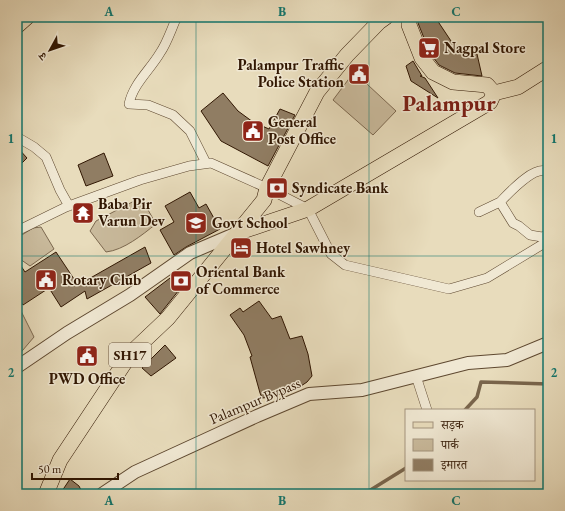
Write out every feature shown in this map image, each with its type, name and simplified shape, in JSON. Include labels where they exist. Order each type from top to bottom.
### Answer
[{"type":"main road","points":[[17,26],[27,17]]},
{"type":"main road","name":"SH17","points":[[46,494],[60,460],[131,353],[168,318],[264,200],[267,188],[317,92],[347,55],[379,22],[386,17]]},
{"type":"main road","points":[[409,17],[409,25],[422,58],[433,72],[452,82],[486,85],[494,93]]},
{"type":"main road","points":[[494,93],[518,87],[548,68]]},
{"type":"main road","points":[[237,233],[308,208],[490,102],[494,93]]},
{"type":"street","points":[[179,17],[176,19],[160,53],[144,74],[130,98],[129,104],[148,106],[173,115],[190,131],[206,164]]},
{"type":"street","points":[[17,137],[34,147],[46,157],[60,190],[69,206]]},
{"type":"street","points":[[17,231],[69,206],[140,180],[189,166],[211,163],[308,208],[331,254],[345,265],[448,289],[487,278],[548,241]]},
{"type":"street","points":[[479,212],[500,202],[522,181],[536,171],[545,170],[548,172]]},
{"type":"street","points":[[500,202],[513,223],[530,235],[542,237],[548,236]]},
{"type":"street","points":[[17,367],[67,333],[130,295],[190,253],[237,233]]},
{"type":"street","name":"Palampur Bypass","points":[[102,494],[135,472],[309,394],[362,390],[468,363],[507,360],[548,342]]},
{"type":"street","points":[[416,376],[427,409]]},
{"type":"green space","points":[[354,72],[396,111],[373,135],[333,100]]},
{"type":"green space","points":[[138,199],[143,201],[156,224],[126,245],[113,251],[106,252],[90,231],[96,221]]},
{"type":"green space","points":[[41,227],[54,249],[30,266],[20,259],[17,261],[17,238],[33,228]]},
{"type":"green space","points":[[17,303],[34,337],[17,357]]},
{"type":"building","points":[[418,17],[435,17],[457,50],[477,54],[482,76],[455,73],[439,65],[430,53],[418,23]]},
{"type":"building","points":[[413,61],[422,76],[420,76],[425,78],[438,98],[411,81],[406,66]]},
{"type":"building","name":"General Post Office","points":[[223,93],[238,111],[253,122],[269,129],[280,109],[295,115],[268,166],[221,141],[201,111]]},
{"type":"building","points":[[17,147],[27,158],[17,168]]},
{"type":"building","points":[[104,153],[113,176],[86,186],[78,165]]},
{"type":"building","points":[[190,192],[199,208],[206,204],[220,229],[174,255],[160,230],[174,222],[165,206]]},
{"type":"building","name":"Rotary Club","points":[[145,247],[151,263],[87,299],[85,291],[61,307],[49,288],[23,305],[17,296],[17,260],[25,272],[56,252],[78,285]]},
{"type":"building","points":[[170,278],[179,290],[160,314],[145,297]]},
{"type":"building","points":[[259,301],[272,319],[281,316],[290,339],[302,336],[308,354],[312,376],[301,386],[272,397],[262,398],[250,357],[252,356],[244,335],[230,315],[240,308],[243,312]]},
{"type":"building","points":[[165,345],[176,358],[151,376],[142,368]]},
{"type":"building","points":[[70,479],[79,486],[83,494],[60,494]]},
{"type":"waterway","points":[[466,409],[477,397],[481,382],[548,384]]},
{"type":"waterway","points":[[364,494],[405,469]]},
{"type":"place","name":"Nagpal Store","points":[[429,48]]},
{"type":"place","name":"Palampur Traffic Police Station","points":[[359,74]]},
{"type":"place","name":"General Post Office","points":[[253,131]]},
{"type":"place","name":"Syndicate Bank","points":[[277,188]]},
{"type":"place","name":"Baba Pir Varun Dev","points":[[83,213]]},
{"type":"place","name":"Govt School","points":[[196,223]]},
{"type":"place","name":"Hotel Sawhney","points":[[241,248]]},
{"type":"place","name":"Rotary Club","points":[[46,280]]},
{"type":"place","name":"Oriental Bank of Commerce","points":[[181,281]]},
{"type":"place","name":"PWD Office","points":[[87,356]]},
{"type":"district","name":"Palampur","points":[[449,103]]}]
